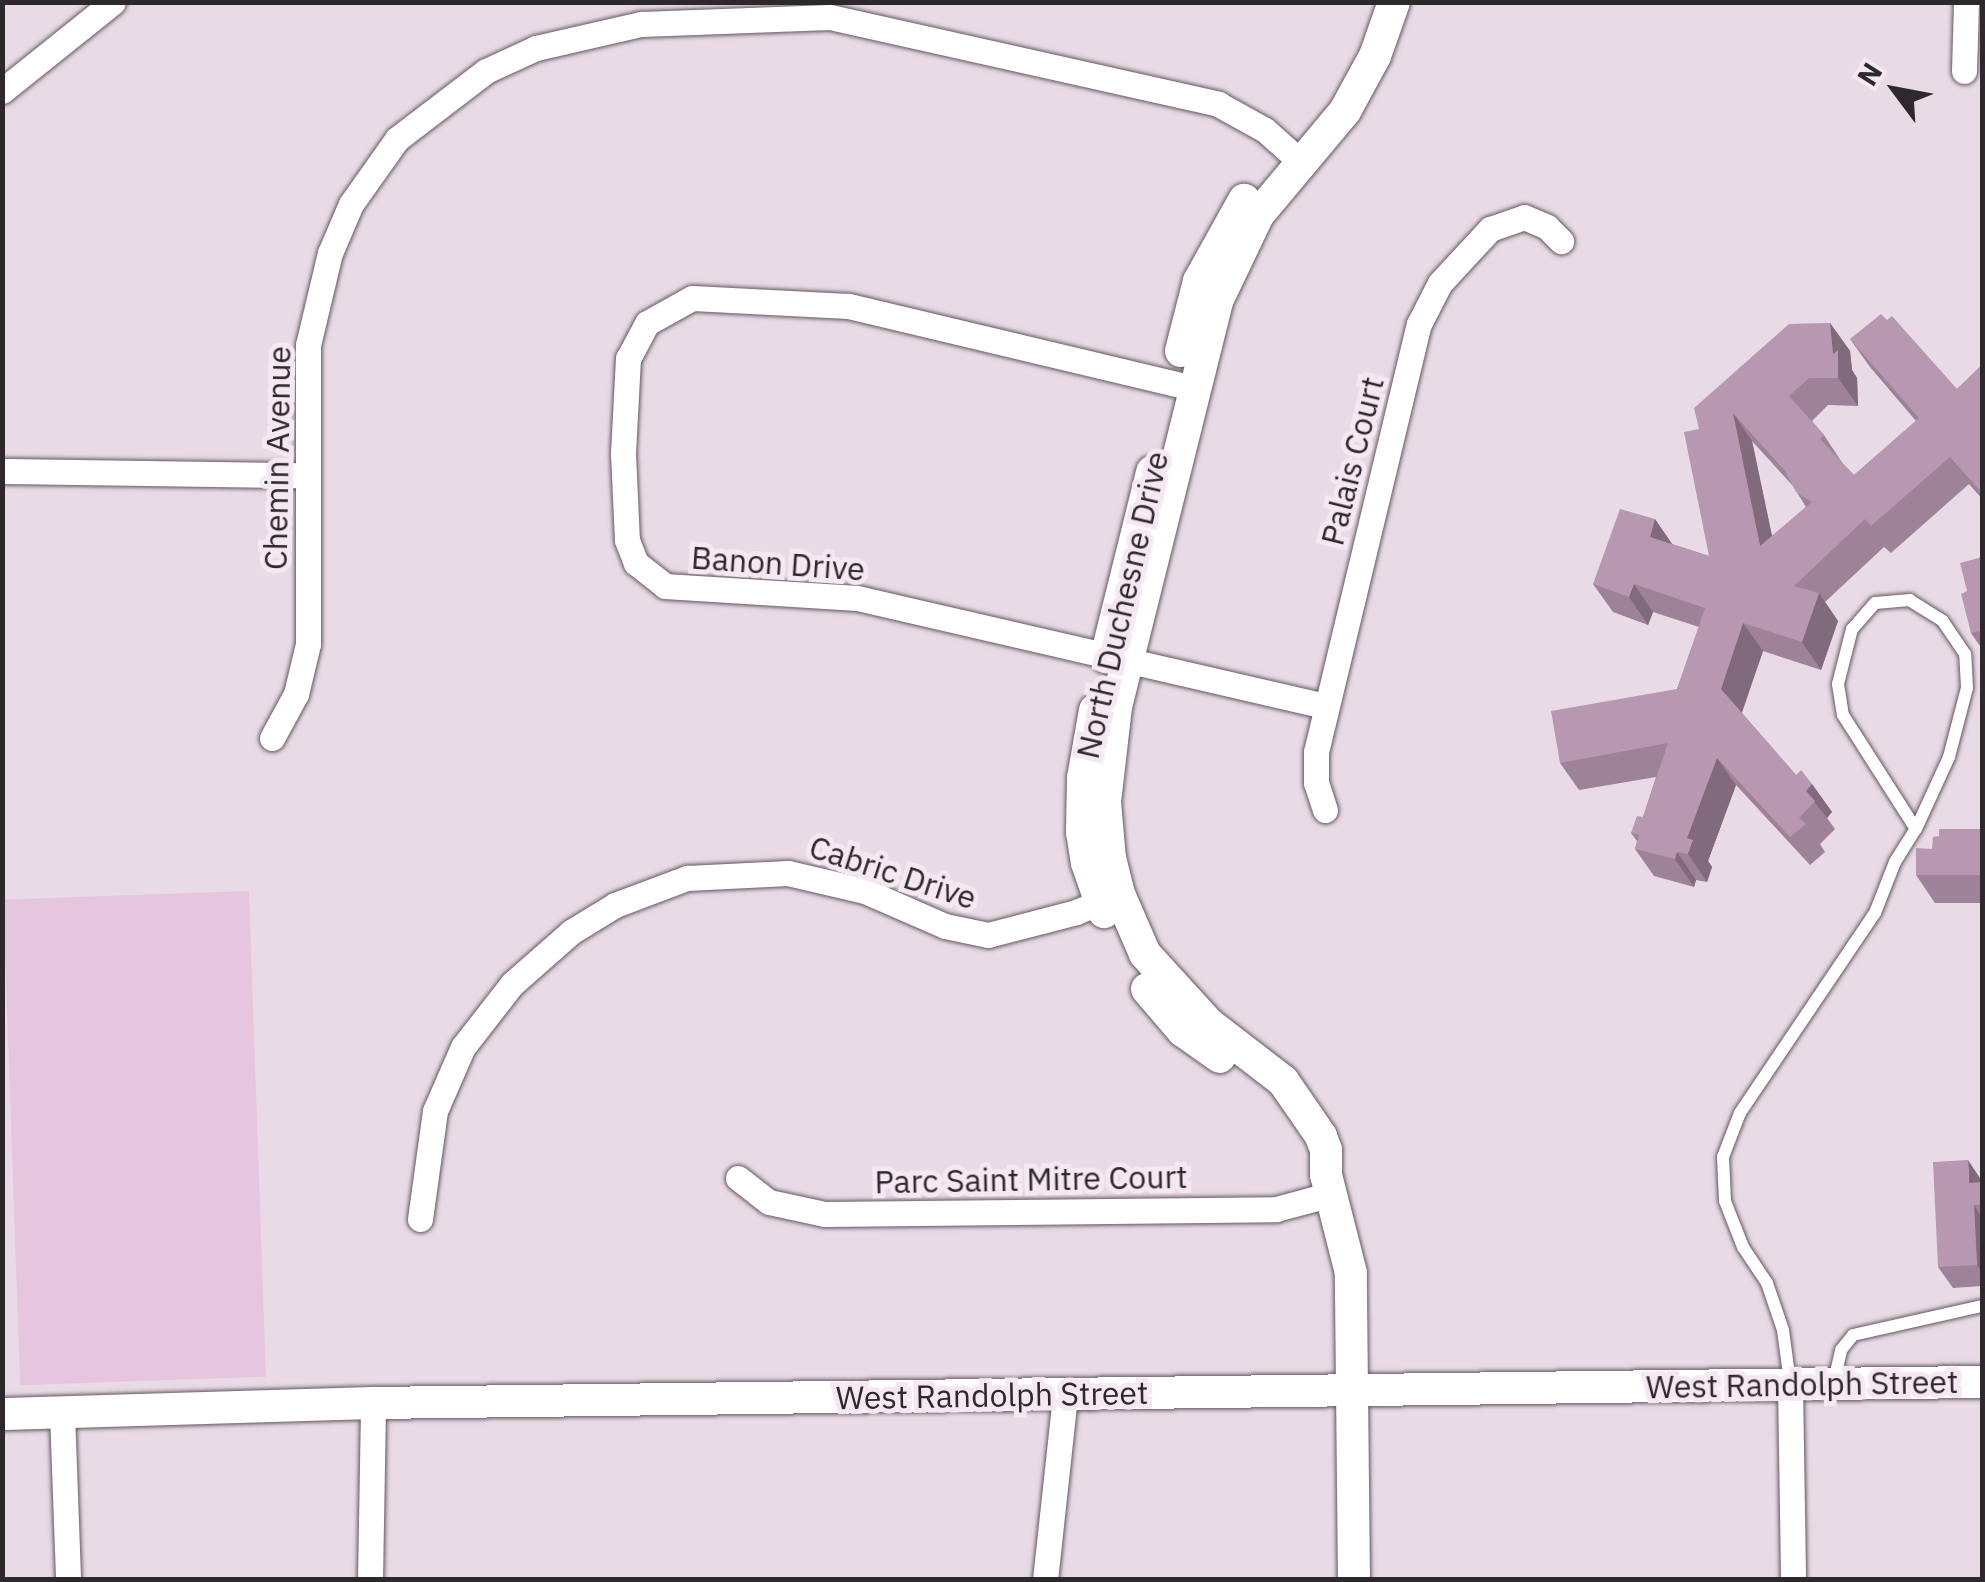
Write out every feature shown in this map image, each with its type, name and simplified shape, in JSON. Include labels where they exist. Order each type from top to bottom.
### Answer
[{"type":"street","points":[[2,91],[113,2]]},
{"type":"street","name":"North Duchesne Drive","points":[[1354,1580],[1349,1388],[1351,1273],[1329,1185],[1322,1136],[1296,1099],[1262,1062],[1209,1024],[1164,979],[1109,898],[1106,773],[1118,655],[1184,386],[1242,243],[1347,65],[1371,2]]},
{"type":"street","name":"North Duchesne Drive","points":[[1295,156],[1345,112],[1394,2]]},
{"type":"street","points":[[1964,72],[1966,2]]},
{"type":"street","name":"Chemin Avenue","points":[[272,738],[296,694],[306,661],[308,345],[330,253],[350,204],[397,139],[460,87],[536,48],[640,24],[830,16],[1218,104],[1248,118],[1295,156]]},
{"type":"street","name":"Palais Court","points":[[1325,810],[1316,783],[1325,706],[1418,324],[1428,300],[1460,257],[1490,229],[1510,218],[1524,217],[1547,227],[1561,240]]},
{"type":"street","name":"Banon Drive","points":[[1184,386],[878,312],[817,302],[692,298],[647,323],[628,358],[624,522],[631,554],[654,579],[678,589],[782,590],[857,598],[1118,655],[1325,706]]},
{"type":"street","points":[[2,471],[305,475]]},
{"type":"street","name":"Cabric Drive","points":[[420,1218],[432,1122],[463,1047],[512,984],[571,932],[615,904],[687,878],[764,871],[818,878],[865,891],[945,926],[988,935],[1109,898]]},
{"type":"street","name":"Parc Saint Mitre Court","points":[[738,1178],[769,1202],[825,1214],[1276,1209],[1329,1185]]},
{"type":"street","name":"West Randolph Street","points":[[2,1414],[373,1403],[1982,1382]]},
{"type":"street","points":[[1790,1384],[1794,1580]]},
{"type":"street","points":[[1045,1580],[1065,1395]]},
{"type":"street","points":[[370,1580],[373,1403]]},
{"type":"street","points":[[62,1413],[68,1580]]},
{"type":"lane","points":[[1790,1384],[1783,1330],[1767,1283],[1743,1247],[1724,1201],[1723,1157],[1740,1113],[1875,913],[1895,862],[1916,829],[1954,740],[1967,688],[1965,654],[1943,621],[1910,600],[1875,603],[1852,628],[1838,684],[1843,715],[1916,829]]},
{"type":"lane","points":[[1834,1383],[1841,1350],[1853,1335],[1982,1306]]},
{"type":"shaded area","points":[[249,891],[266,1377],[20,1385],[3,900]]},
{"type":"building","points":[[1881,314],[1887,320],[1892,316],[1957,389],[1982,365],[1982,493],[1950,457],[1871,526],[1865,519],[1794,586],[1819,593],[1802,642],[1743,623],[1721,689],[1796,775],[1801,770],[1812,784],[1806,791],[1815,801],[1799,818],[1806,824],[1790,837],[1717,758],[1687,838],[1693,840],[1688,854],[1677,852],[1675,859],[1635,849],[1639,835],[1631,833],[1637,816],[1643,817],[1668,743],[1560,763],[1551,711],[1677,689],[1705,608],[1634,584],[1629,597],[1593,584],[1620,509],[1655,519],[1650,537],[1709,556],[1684,432],[1699,429],[1694,408],[1789,324],[1830,323],[1833,354],[1838,350],[1838,378],[1809,378],[1789,396],[1824,435],[1820,439],[1854,475],[1919,418],[1850,339]],"holes":[[[1733,413],[1785,471],[1796,492],[1812,502],[1760,546]]]},
{"type":"building","points":[[1982,557],[1982,645],[1979,631],[1971,633],[1961,594],[1967,591],[1960,563]]},
{"type":"building","points":[[1939,829],[1982,829],[1982,875],[1916,875],[1916,848],[1932,849],[1933,837],[1939,836]]},
{"type":"building","points":[[1968,1160],[1969,1183],[1982,1182],[1982,1205],[1974,1205],[1977,1265],[1938,1267],[1933,1162]]}]
